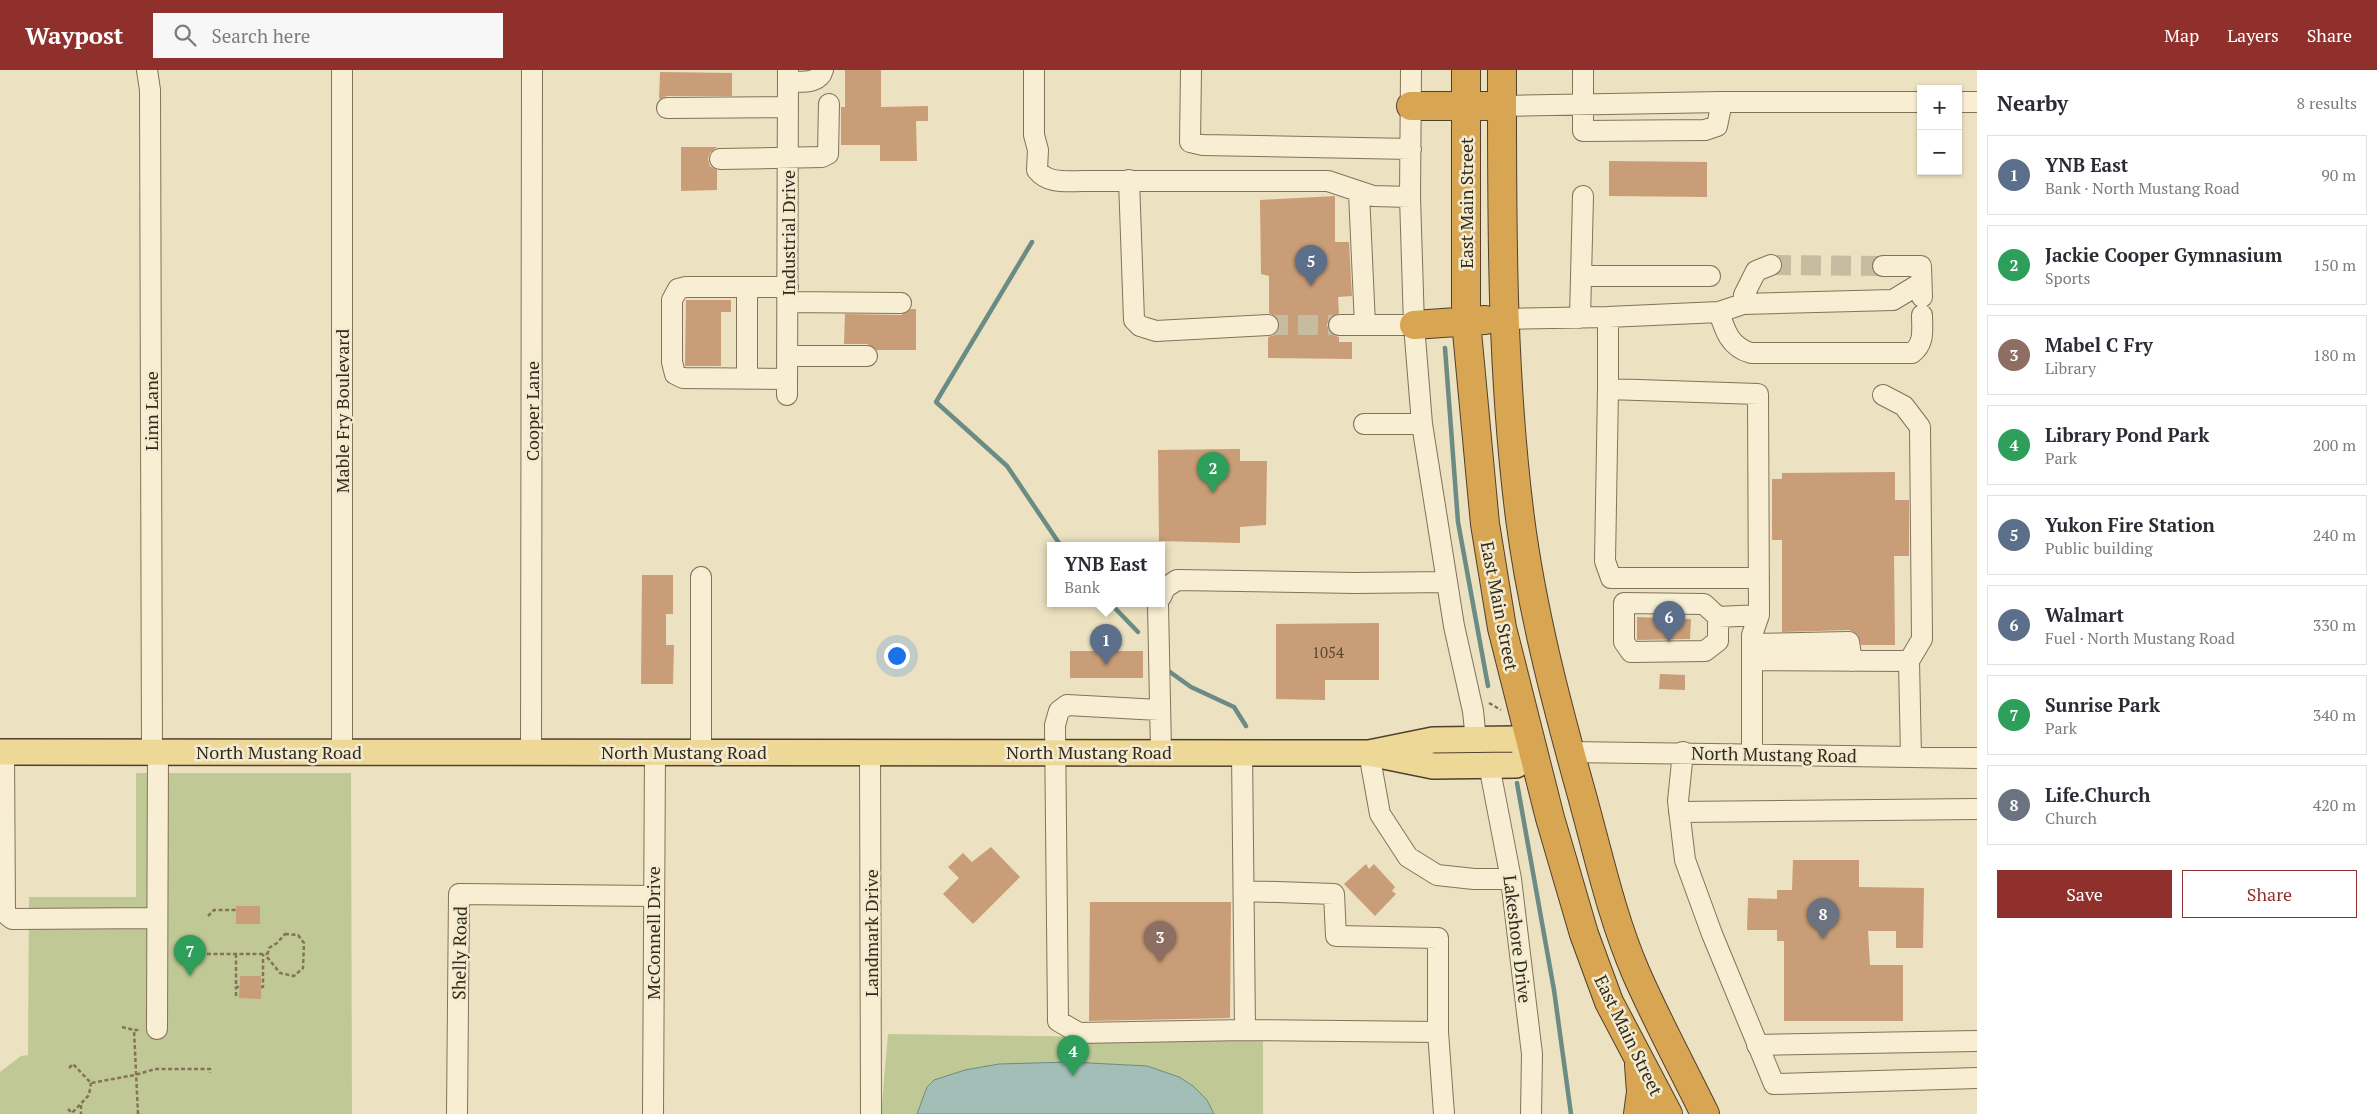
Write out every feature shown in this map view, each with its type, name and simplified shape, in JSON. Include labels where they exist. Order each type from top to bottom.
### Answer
[{"type":"highway","name":"East Main Street","points":[[1466,70],[1466,321],[1485,524],[1502,628],[1534,754],[1584,934],[1609,1002],[1668,1114]]},
{"type":"highway","name":"East Main Street","points":[[1502,70],[1504,319],[1511,428],[1520,519],[1536,616],[1570,752],[1614,913],[1632,964],[1705,1114]]},
{"type":"highway","points":[[1411,106],[1502,106]]},
{"type":"highway","points":[[1414,325],[1504,319]]},
{"type":"highway","points":[[1534,754],[1570,752]]},
{"type":"highway","points":[[1638,1059],[1641,1092],[1638,1114]]},
{"type":"main road","name":"North Mustang Road","points":[[2,752],[1369,753],[1433,766],[1516,765],[1534,754],[1516,739],[1432,740],[1369,753]]},
{"type":"street","name":"Linn Lane","points":[[147,70],[150,90],[157,1029]]},
{"type":"street","name":"Mable Fry Boulevard","points":[[342,70],[342,752]]},
{"type":"street","name":"Cooper Lane","points":[[531,752],[532,70]]},
{"type":"street","points":[[788,76],[812,81],[822,75],[824,70]]},
{"type":"street","points":[[1034,70],[1034,135],[1038,150],[1037,170],[1043,177],[1054,180],[1083,182],[1129,180],[1328,181],[1372,196],[1410,197]]},
{"type":"street","points":[[1191,70],[1190,142],[1203,144],[1411,149]]},
{"type":"street","points":[[1411,70],[1410,197],[1414,325],[1422,424],[1447,582],[1473,711],[1476,740]]},
{"type":"street","points":[[1583,70],[1583,131],[1705,130],[1717,126],[1722,102]]},
{"type":"street","name":"Industrial Drive","points":[[747,379],[787,387],[788,76]]},
{"type":"street","points":[[1502,106],[1722,102],[1917,102]]},
{"type":"street","points":[[1962,102],[1977,102]]},
{"type":"street","points":[[720,159],[822,157],[828,154],[829,104]]},
{"type":"street","points":[[667,108],[788,107]]},
{"type":"street","points":[[1129,180],[1134,320],[1140,326],[1156,331],[1268,325]]},
{"type":"street","points":[[1360,193],[1365,325]]},
{"type":"street","points":[[1580,318],[1582,196]]},
{"type":"street","points":[[1743,304],[1744,295],[1756,271],[1771,265]]},
{"type":"street","points":[[1719,312],[1728,337],[1740,350],[1750,353],[1912,353],[1918,349],[1922,341],[1921,266],[1883,266]]},
{"type":"street","points":[[1582,276],[1710,276]]},
{"type":"street","points":[[747,287],[747,379],[683,378],[675,374],[672,362],[672,300],[678,290],[686,286],[747,287],[788,295],[901,303]]},
{"type":"street","points":[[1504,319],[1719,312],[1743,304],[1922,299]]},
{"type":"street","points":[[1608,317],[1605,561],[1610,578],[1624,603],[1624,642],[1630,652],[1705,651],[1718,641],[1718,617]]},
{"type":"street","points":[[1339,325],[1414,325]]},
{"type":"street","points":[[787,356],[867,356]]},
{"type":"street","points":[[1608,389],[1758,394],[1759,615],[1752,635],[1752,754]]},
{"type":"street","points":[[1883,395],[1904,406],[1920,427],[1922,639],[1909,661],[1910,757]]},
{"type":"street","points":[[1364,424],[1422,424]]},
{"type":"street","points":[[701,577],[702,752]]},
{"type":"street","points":[[1610,578],[1759,578]]},
{"type":"street","points":[[1165,588],[1177,580],[1355,583],[1447,582]]},
{"type":"street","points":[[1624,603],[1704,604],[1718,617],[1759,615]]},
{"type":"street","points":[[1158,607],[1162,752]]},
{"type":"street","points":[[1752,652],[1852,661],[1909,661]]},
{"type":"street","points":[[1160,710],[1067,705],[1059,711],[1055,724],[1058,1021],[1079,1033],[1245,1030],[1438,1032]]},
{"type":"street","points":[[2,752],[5,913],[7,916],[12,919],[157,918]]},
{"type":"street","name":"McConnell Drive","points":[[653,1114],[654,752]]},
{"type":"street","name":"Landmark Drive","points":[[870,752],[871,1114]]},
{"type":"street","points":[[1242,752],[1245,1030]]},
{"type":"street","name":"North Mustang Road","points":[[1570,752],[1683,752],[1977,758]]},
{"type":"street","points":[[1683,752],[1678,801],[1685,860],[1712,934],[1774,1084],[1977,1078]]},
{"type":"street","points":[[1369,753],[1380,814],[1408,858],[1437,875],[1474,879],[1511,879]]},
{"type":"street","name":"Lakeshore Drive","points":[[1489,765],[1511,879],[1532,1054],[1531,1114]]},
{"type":"street","points":[[1679,812],[1977,809]]},
{"type":"street","points":[[1244,891],[1334,894],[1336,936],[1438,938],[1438,1032],[1444,1114]]},
{"type":"street","name":"Shelly Road","points":[[458,1114],[459,894],[653,896]]},
{"type":"street","points":[[1757,1045],[1977,1041]]},
{"type":"path","points":[[208,916],[214,910],[236,910]]},
{"type":"path","points":[[261,987],[263,987],[265,954],[285,934],[298,936],[304,944],[304,968],[294,976],[280,973],[277,967],[269,962],[265,954]]},
{"type":"path","points":[[207,954],[265,954]]},
{"type":"path","points":[[236,954],[236,996]]},
{"type":"path","points":[[122,1027],[134,1030],[157,1029]]},
{"type":"path","points":[[134,1030],[138,1114]]},
{"type":"path","points":[[69,1068],[73,1064],[91,1083]]},
{"type":"path","points":[[91,1083],[135,1075],[155,1069],[210,1069],[210,1073]]},
{"type":"path","points":[[68,1109],[72,1113],[89,1095],[91,1083]]},
{"type":"path","points":[[81,1104],[81,1114]]},
{"type":"green space","points":[[136,773],[351,773],[352,1114],[0,1114],[0,1072],[21,1056],[28,1055],[29,897],[136,897]]},
{"type":"green space","points":[[888,1034],[1263,1039],[1263,1114],[881,1114]]},
{"type":"water","points":[[1071,1062],[1147,1066],[1179,1077],[1193,1086],[1207,1100],[1214,1114],[917,1114],[927,1087],[934,1080],[965,1070],[999,1064]]},
{"type":"building","points":[[845,70],[881,70],[881,107],[928,106],[928,121],[916,121],[917,161],[880,161],[880,145],[841,145],[841,107],[845,107]]},
{"type":"building","points":[[660,72],[732,73],[732,96],[667,96],[659,99]]},
{"type":"building","points":[[681,147],[717,147],[710,153],[708,159],[710,166],[717,170],[717,190],[681,191]]},
{"type":"building","points":[[1609,161],[1707,162],[1707,197],[1609,196]]},
{"type":"building","points":[[1335,196],[1335,242],[1349,242],[1352,296],[1338,297],[1339,313],[1329,319],[1327,325],[1333,335],[1339,337],[1339,342],[1352,342],[1352,359],[1268,358],[1268,337],[1275,335],[1280,325],[1278,318],[1269,313],[1269,276],[1261,274],[1260,200]]},
{"type":"building","points":[[686,300],[731,300],[731,312],[721,312],[721,366],[685,366]]},
{"type":"building","points":[[911,309],[916,309],[916,350],[877,350],[867,344],[844,344],[845,314],[901,315]]},
{"type":"building","points":[[1240,449],[1240,461],[1267,461],[1266,525],[1240,527],[1240,543],[1159,541],[1158,450]]},
{"type":"building","points":[[1895,472],[1895,500],[1909,500],[1909,556],[1894,556],[1895,645],[1861,645],[1858,635],[1849,630],[1782,632],[1782,540],[1772,540],[1772,479],[1782,479],[1782,473]]},
{"type":"building","points":[[642,575],[673,575],[673,614],[666,614],[666,645],[674,645],[673,684],[641,684]]},
{"type":"building","points":[[1637,617],[1691,619],[1690,639],[1637,640]]},
{"type":"building","points":[[1379,623],[1379,680],[1325,680],[1325,700],[1276,699],[1276,624]]},
{"type":"building","points":[[1070,651],[1143,651],[1143,678],[1070,678]]},
{"type":"building","points":[[1660,674],[1685,675],[1685,690],[1659,689]]},
{"type":"building","points":[[991,847],[1020,877],[973,924],[943,894],[959,878],[948,867],[963,853],[972,862]]},
{"type":"building","points":[[1793,860],[1859,860],[1859,887],[1924,888],[1923,948],[1896,948],[1896,931],[1868,931],[1870,965],[1903,965],[1903,1021],[1784,1021],[1784,941],[1777,941],[1777,930],[1747,930],[1748,898],[1777,899],[1777,890],[1792,890]]},
{"type":"building","points":[[1366,864],[1369,869],[1374,864],[1395,887],[1392,891],[1396,894],[1375,916],[1344,884]]},
{"type":"building","points":[[1090,902],[1231,902],[1230,1018],[1089,1021]]},
{"type":"building","points":[[236,906],[260,906],[260,924],[236,924]]},
{"type":"building","points":[[240,976],[261,976],[261,999],[239,998]]},
{"type":"waterway","points":[[1032,242],[936,402],[1007,466],[1058,542]]},
{"type":"waterway","points":[[1445,348],[1458,522],[1488,686]]},
{"type":"waterway","points":[[1114,607],[1138,632]]},
{"type":"waterway","points":[[1170,672],[1191,687],[1234,707],[1246,726]]},
{"type":"waterway","points":[[1517,783],[1554,990],[1571,1114]]},
{"type":"tunnel","points":[[1771,265],[1883,266]]},
{"type":"tunnel","points":[[1268,325],[1339,325]]},
{"type":"place","name":"Yukon Fire Station","points":[[1311,286]]},
{"type":"place","name":"Jackie Cooper Gymnasium","points":[[1213,493]]},
{"type":"place","name":"Walmart","points":[[1669,642]]},
{"type":"place","name":"YNB East","points":[[1106,665]]},
{"type":"place","name":"Life.Church","points":[[1823,939]]},
{"type":"place","name":"Mabel C Fry","points":[[1160,962]]},
{"type":"place","name":"Sunrise Park","points":[[190,976]]},
{"type":"place","name":"Library Pond Park","points":[[1073,1076]]}]
